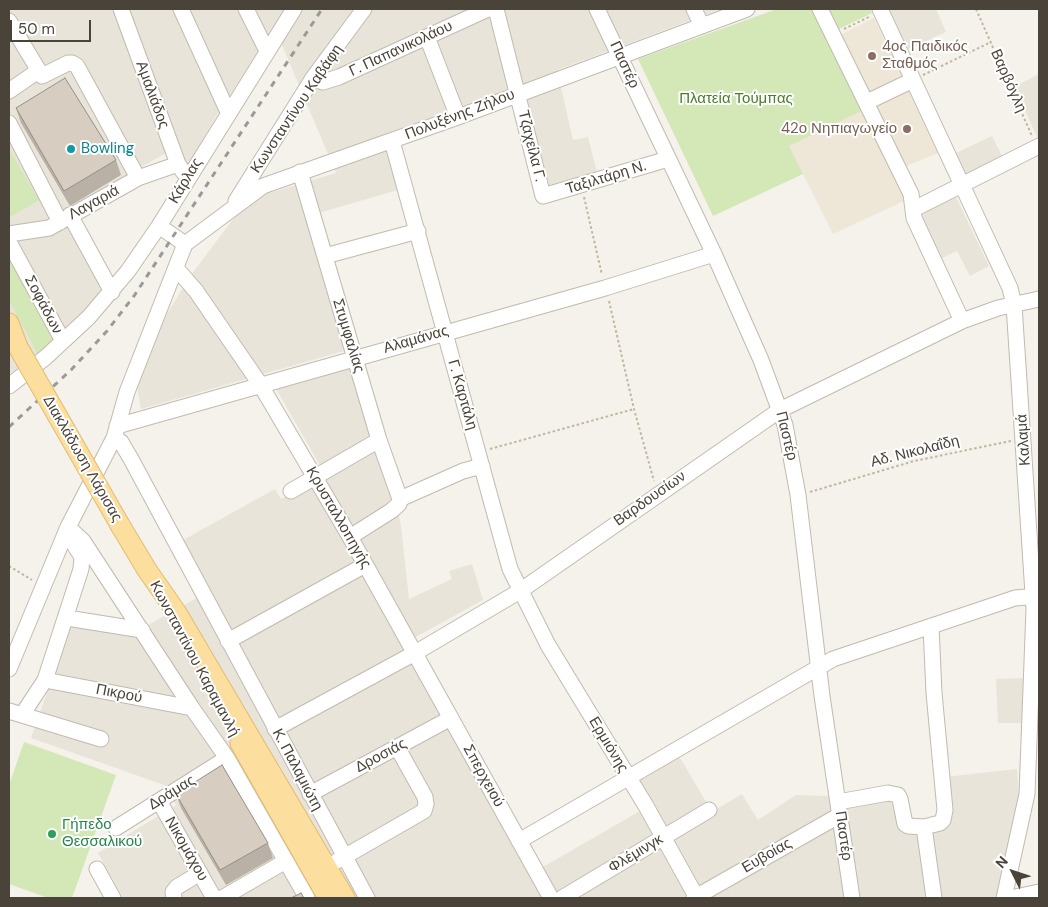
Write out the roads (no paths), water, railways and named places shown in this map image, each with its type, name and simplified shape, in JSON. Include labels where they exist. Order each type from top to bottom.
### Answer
[{"type":"main road","name":"Διακλάδωση Λάρισας","points":[[9,322],[14,340],[147,570]]},
{"type":"main road","name":"Κωνσταντίνου Καραμανλή","points":[[147,570],[178,613],[345,898]]},
{"type":"main road","name":"Κωνσταντίνου Καραμανλή","points":[[147,570],[170,617],[274,806],[328,898]]},
{"type":"street","name":"Αμαλιάδος","points":[[121,9],[178,164],[188,179]]},
{"type":"street","points":[[181,9],[228,112]]},
{"type":"street","points":[[246,9],[267,51]]},
{"type":"street","name":"Κάρλας","points":[[9,386],[62,341],[112,292],[159,226],[228,112],[294,9]]},
{"type":"street","name":"Κωνσταντίνου Καβάφη","points":[[231,209],[313,78],[364,9]]},
{"type":"street","name":"Γ. Παπανικολάου","points":[[313,78],[323,82],[339,77],[488,9]]},
{"type":"street","name":"Τζαχείλα Γ.","points":[[496,9],[543,196]]},
{"type":"street","name":"Παστέρ","points":[[597,9],[714,254],[780,410],[790,445],[798,495],[819,668],[852,898]]},
{"type":"street","points":[[694,9],[702,26]]},
{"type":"street","name":"Πολυξένης Ζήλου","points":[[185,244],[263,186],[458,117],[747,9]]},
{"type":"street","points":[[820,9],[911,194],[914,218],[962,321]]},
{"type":"street","name":"Καλαμά","points":[[880,10],[1010,288],[1014,304],[1036,596],[1028,794],[1004,898]]},
{"type":"street","points":[[9,21],[42,76],[68,63],[77,66],[138,178]]},
{"type":"street","points":[[426,37],[458,117]]},
{"type":"street","points":[[9,91],[38,71]]},
{"type":"street","points":[[866,102],[913,80]]},
{"type":"street","points":[[9,123],[65,219],[112,292]]},
{"type":"street","name":"Γ. Καρτάλη","points":[[392,141],[504,552],[520,591]]},
{"type":"street","points":[[914,209],[1038,149]]},
{"type":"street","name":"Ταξιλτάρη Ν.","points":[[543,196],[668,159]]},
{"type":"street","name":"Λαγαριά","points":[[9,234],[41,230],[65,219],[138,178],[178,164]]},
{"type":"street","name":"Στυμφαλίας","points":[[300,172],[379,440],[400,498]]},
{"type":"street","points":[[9,670],[66,532],[116,432],[127,392],[185,244],[159,226]]},
{"type":"street","points":[[325,256],[418,231]]},
{"type":"street","name":"Σοφάδων","points":[[9,242],[62,341]]},
{"type":"street","name":"Αλαμάνας","points":[[116,432],[260,384],[605,288],[714,254]]},
{"type":"street","name":"Κρυσταλλοπηγής","points":[[176,268],[196,291],[260,384],[350,537],[415,653]]},
{"type":"street","name":"Βαρδουσίων","points":[[275,729],[415,653],[520,591],[780,410],[962,321],[998,308],[1039,299]]},
{"type":"street","name":"Κ. Παλαμιώτη","points":[[116,432],[367,898]]},
{"type":"street","points":[[291,491],[379,440]]},
{"type":"street","points":[[350,537],[391,511],[399,504],[400,498],[463,471],[480,459]]},
{"type":"street","points":[[66,532],[82,560],[67,618],[45,680],[16,713],[101,739]]},
{"type":"street","name":"Κωνσταντίνου Καραμανλή","points":[[66,532],[83,540],[192,708],[227,758],[307,898]]},
{"type":"street","points":[[228,641],[365,565]]},
{"type":"street","name":"Ερμιόνης","points":[[520,591],[548,645],[629,779],[696,898]]},
{"type":"street","points":[[519,841],[629,779],[833,659],[1015,598],[1036,596]]},
{"type":"street","points":[[67,618],[142,630]]},
{"type":"street","points":[[931,626],[934,693],[945,816],[940,823],[924,827],[934,898]]},
{"type":"street","name":"Σπερχειού","points":[[415,653],[552,898]]},
{"type":"street","name":"Πικρού","points":[[45,680],[192,708]]},
{"type":"street","name":"Δροσιάς","points":[[310,794],[452,718]]},
{"type":"street","points":[[327,867],[424,811],[425,797],[397,747]]},
{"type":"street","name":"Δράμας","points":[[116,828],[227,758]]},
{"type":"street","name":"Ευβοίας","points":[[696,898],[839,808],[870,795],[894,794],[900,799],[905,824],[912,828],[924,827]]},
{"type":"street","name":"Νικομάχου","points":[[159,800],[214,898]]},
{"type":"street","name":"Φλέμινγκ","points":[[562,898],[709,810]]},
{"type":"street","points":[[222,898],[286,861]]},
{"type":"street","points":[[97,869],[113,898]]},
{"type":"street","points":[[174,898],[173,892],[177,887],[200,873]]},
{"type":"street","points":[[1010,898],[1039,892]]},
{"type":"railway","points":[[9,427],[71,370],[107,331],[134,296],[322,9]]},
{"type":"place","name":"4ος Παιδικός Σταθμός","points":[[872,56]]},
{"type":"place","name":"42ο Νηπιαγωγείο","points":[[907,129]]},
{"type":"place","name":"Bowling","points":[[71,149]]},
{"type":"place","name":"Γήπεδο Θεσσαλικού","points":[[52,834]]},
{"type":"park label","name":"Πλατεία Τούμπας","points":[[736,99]]}]
